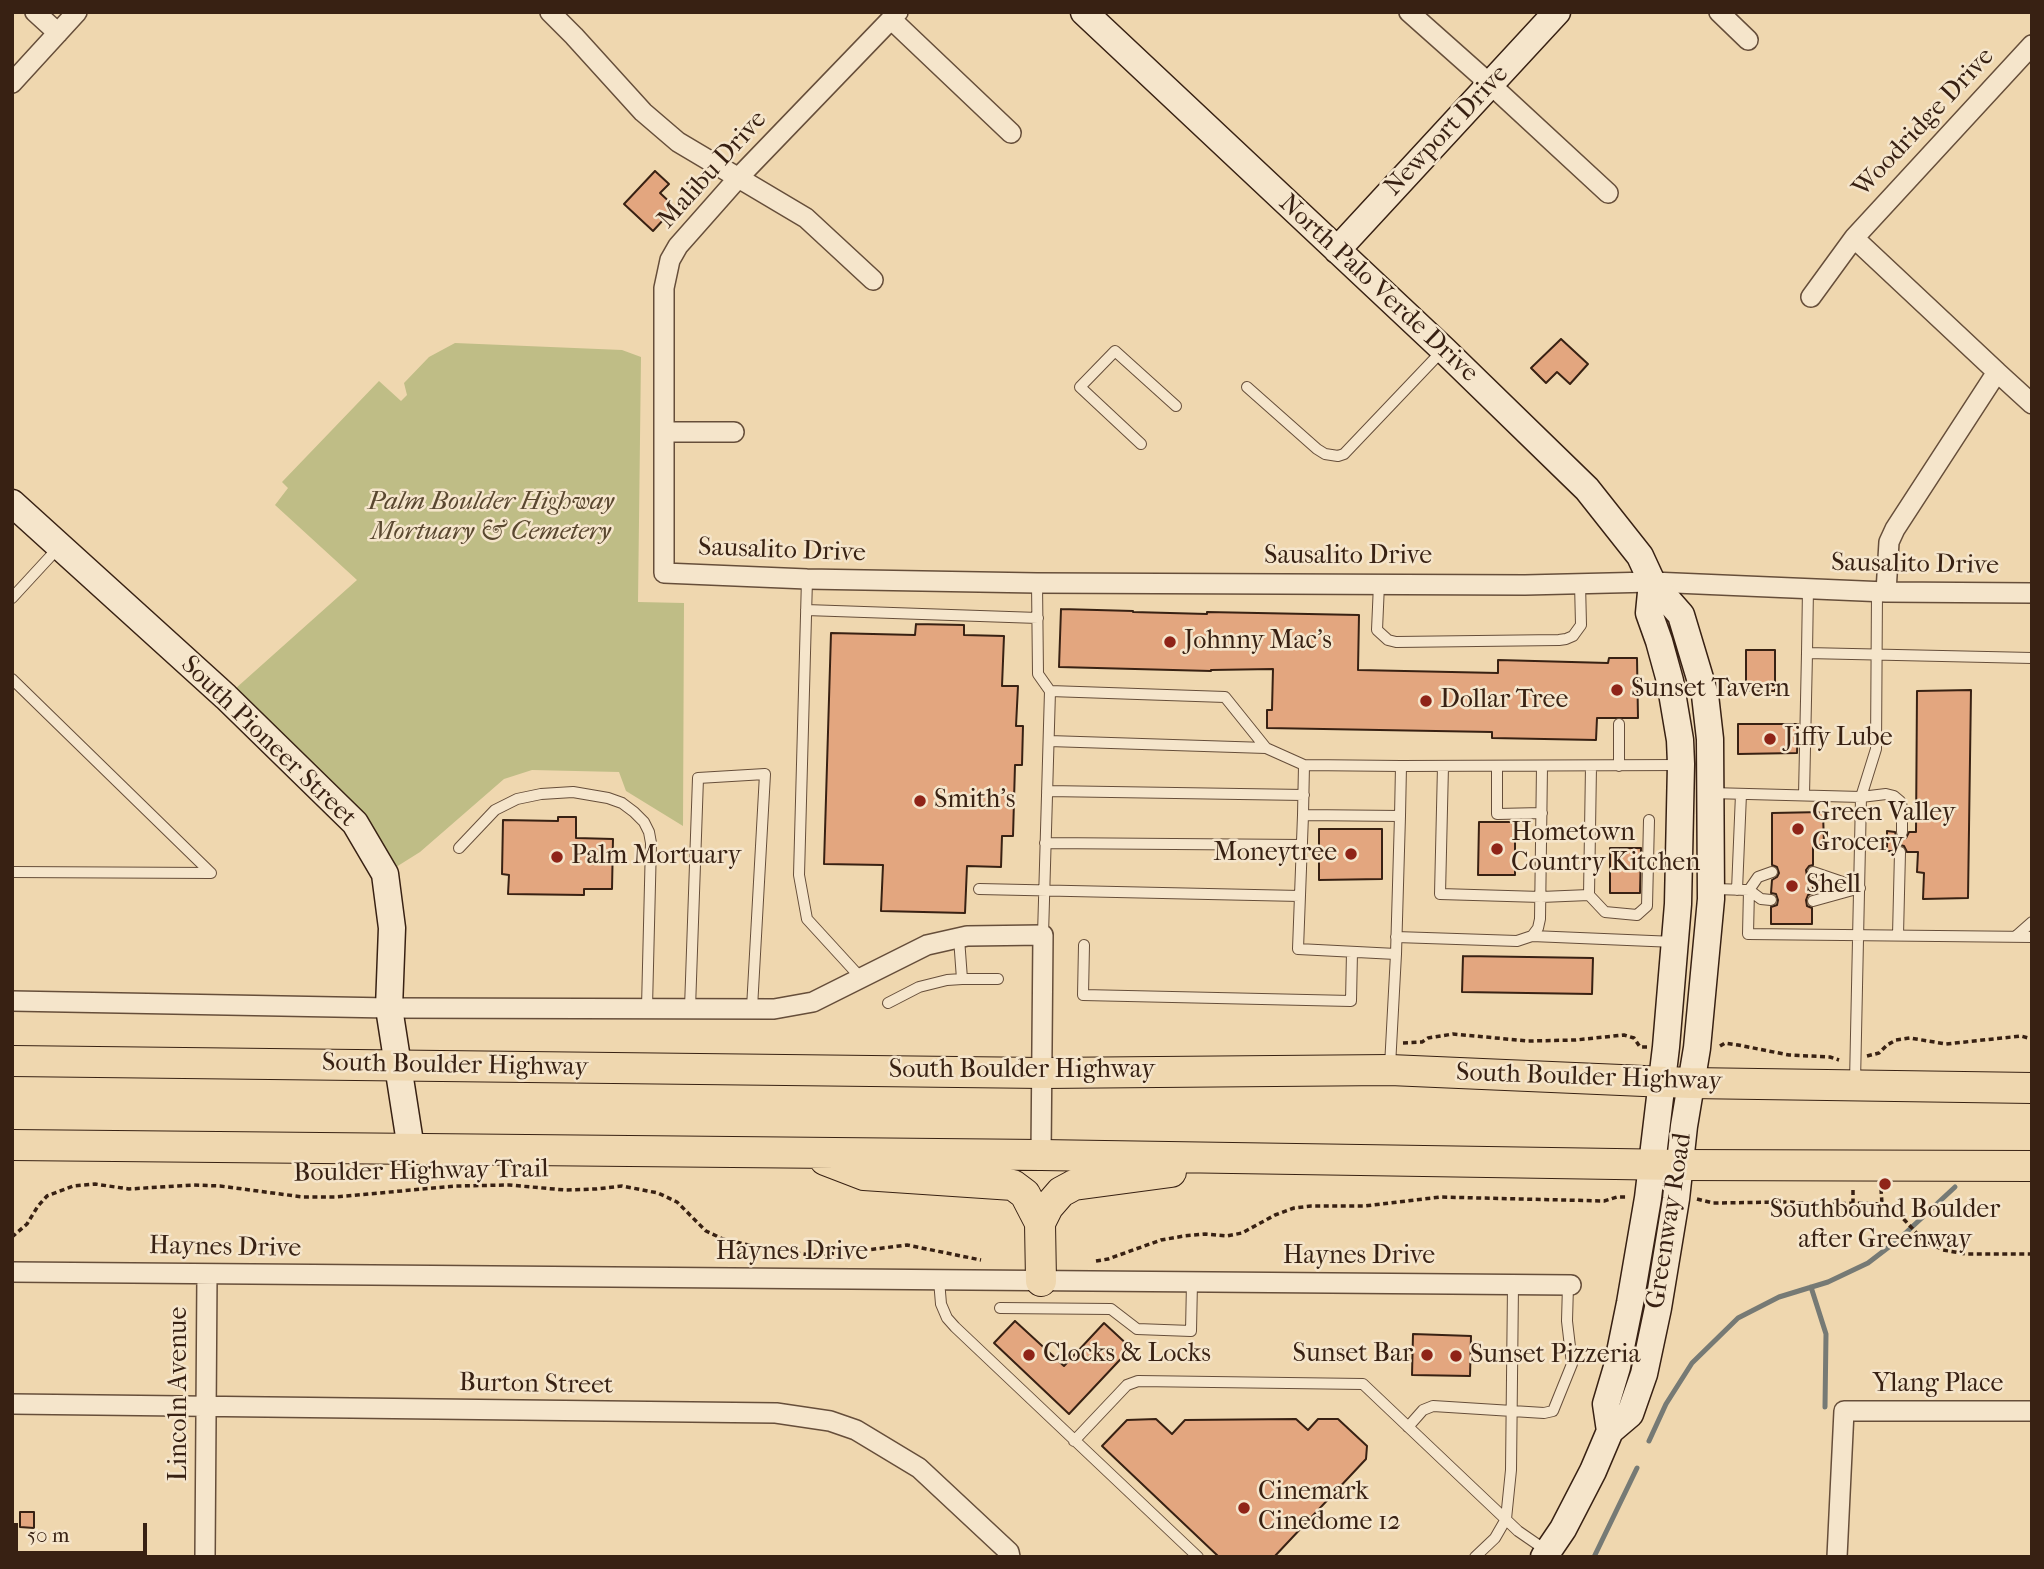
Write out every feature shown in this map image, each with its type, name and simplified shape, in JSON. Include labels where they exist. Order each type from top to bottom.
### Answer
[{"type":"main road","name":"South Boulder Highway","points":[[12,1061],[1043,1073],[1391,1057],[1676,1082],[1848,1073],[2032,1088]]},
{"type":"main road","points":[[12,1145],[1041,1155],[1665,1165],[2032,1166]]},
{"type":"main road","points":[[804,1153],[864,1175],[1013,1185],[1026,1194],[1040,1223],[1041,1281]]},
{"type":"main road","points":[[1040,1223],[1060,1192],[1074,1185],[1183,1171],[1252,1158]]},
{"type":"street","points":[[35,12],[58,33]]},
{"type":"street","points":[[12,83],[77,12]]},
{"type":"street","points":[[550,12],[643,112],[678,142],[806,218],[873,280]]},
{"type":"street","name":"North Palo Verde Drive","points":[[1084,12],[1444,350],[1587,489],[1640,556],[1652,582],[1681,615],[1705,695],[1710,739],[1711,889],[1697,1048],[1676,1082]]},
{"type":"street","points":[[1409,12],[1608,193]]},
{"type":"street","name":"Newport Drive","points":[[1337,250],[1557,12]]},
{"type":"street","points":[[1719,12],[1748,40]]},
{"type":"street","points":[[895,16],[1011,133]]},
{"type":"street","name":"Malibu Drive","points":[[664,573],[664,288],[670,260],[678,246],[739,177],[895,16]]},
{"type":"street","name":"Woodridge Drive","points":[[1811,297],[1854,238],[2029,53]]},
{"type":"street","name":"Woodridge Drive","points":[[1854,238],[2032,404]]},
{"type":"street","points":[[1881,592],[1889,542],[1895,528],[1997,372]]},
{"type":"street","points":[[665,432],[734,432]]},
{"type":"street","name":"South Pioneer Street","points":[[12,503],[226,697],[355,823],[385,874],[392,928],[389,1008],[411,1149]]},
{"type":"street","name":"Sausalito Drive","points":[[664,573],[807,579],[1037,583],[1652,582],[1881,592],[2032,593]]},
{"type":"street","points":[[1652,582],[1648,613],[1660,641],[1680,740],[1675,942],[1676,1082]]},
{"type":"street","points":[[1681,765],[1711,780]]},
{"type":"street","points":[[12,1001],[389,1008],[774,1009],[813,1002],[927,945],[967,936],[1042,935],[1041,1155]]},
{"type":"street","name":"Greenway Road","points":[[1546,1554],[1563,1529],[1593,1471],[1609,1431],[1606,1405],[1665,1165],[1676,1082]]},
{"type":"street","name":"Haynes Drive","points":[[12,1272],[1570,1285]]},
{"type":"street","name":"Lincoln Avenue","points":[[205,1557],[207,1274]]},
{"type":"street","name":"Burton Street","points":[[12,1404],[776,1413],[830,1421],[856,1430],[919,1468],[1009,1552],[1010,1557]]},
{"type":"street","name":"Ylang Place","points":[[1837,1557],[1844,1411],[2032,1411]]},
{"type":"lane","points":[[1247,387],[1317,449],[1325,454],[1338,456],[1344,454],[1444,350]]},
{"type":"lane","points":[[1141,444],[1080,387],[1115,351],[1176,406]]},
{"type":"lane","points":[[12,598],[59,546]]},
{"type":"lane","points":[[807,579],[799,875],[807,919],[861,978]]},
{"type":"lane","points":[[1037,583],[1038,674],[1050,691],[1042,935]]},
{"type":"lane","points":[[1379,583],[1377,630],[1388,640],[1396,642],[1566,639],[1573,636],[1581,625],[1580,583]]},
{"type":"lane","points":[[1804,795],[1808,588]]},
{"type":"lane","points":[[1848,1073],[1858,934],[1861,797],[1876,749],[1881,592]]},
{"type":"lane","points":[[806,610],[1038,618]]},
{"type":"lane","points":[[1807,653],[2032,658]]},
{"type":"lane","points":[[12,679],[211,873],[12,872]]},
{"type":"lane","points":[[1050,691],[1225,697],[1266,748]]},
{"type":"lane","points":[[1619,724],[1619,766]]},
{"type":"lane","points":[[1049,741],[1266,748],[1304,765],[1681,765]]},
{"type":"lane","points":[[1304,765],[1298,949],[1396,954]]},
{"type":"lane","points":[[1391,1057],[1401,766]]},
{"type":"lane","points":[[1443,766],[1440,894],[1541,897],[1589,895]]},
{"type":"lane","points":[[1497,766],[1497,814],[1542,813]]},
{"type":"lane","points":[[1532,936],[1540,919],[1542,766]]},
{"type":"lane","points":[[1591,766],[1589,895],[1605,912],[1637,915],[1647,906],[1649,820]]},
{"type":"lane","points":[[690,1008],[698,778],[765,774],[752,1008]]},
{"type":"lane","points":[[1711,780],[1741,793],[1894,796],[1902,807],[1902,832]]},
{"type":"lane","points":[[1047,791],[1304,794]]},
{"type":"lane","points":[[459,848],[495,810],[517,799],[541,794],[573,792],[608,797],[634,812],[649,832],[651,843],[648,1007]]},
{"type":"lane","points":[[1737,890],[1741,793]]},
{"type":"lane","points":[[1303,815],[1400,816]]},
{"type":"lane","points":[[1045,843],[1301,845]]},
{"type":"lane","points":[[1898,935],[1900,852]]},
{"type":"lane","points":[[1772,872],[1758,877],[1749,890],[1748,934],[2032,937]]},
{"type":"lane","points":[[1813,872],[1860,888]]},
{"type":"lane","points":[[1812,901],[1860,888]]},
{"type":"lane","points":[[1711,889],[1749,890],[1761,899],[1771,900]]},
{"type":"lane","points":[[979,890],[1300,896]]},
{"type":"lane","points":[[2015,937],[2032,922]]},
{"type":"lane","points":[[1396,937],[1517,941],[1532,936],[1675,942]]},
{"type":"lane","points":[[959,938],[962,979]]},
{"type":"lane","points":[[1084,945],[1083,995],[1096,996],[1351,1001],[1352,952]]},
{"type":"lane","points":[[888,1003],[919,987],[947,980],[998,979]]},
{"type":"lane","points":[[939,1280],[942,1304],[947,1318],[955,1327],[1198,1557]]},
{"type":"lane","points":[[1000,1308],[1111,1309],[1137,1329],[1191,1331],[1192,1282]]},
{"type":"lane","points":[[1475,1557],[1495,1538],[1506,1518],[1511,1470],[1513,1284]]},
{"type":"lane","points":[[1408,1427],[1423,1410],[1433,1406],[1549,1413],[1556,1406],[1572,1364],[1567,1321],[1570,1285]]},
{"type":"lane","points":[[1074,1441],[1127,1385],[1138,1381],[1363,1384],[1518,1531],[1546,1554]]},
{"type":"path","points":[[1391,1057],[1428,1038],[1453,1034],[1528,1041],[1625,1035],[1634,1038],[1640,1047]]},
{"type":"path","points":[[1879,1053],[1896,1040],[1910,1038],[1946,1044],[2021,1036],[2032,1039]]},
{"type":"path","points":[[1715,1049],[1725,1043],[1789,1055],[1829,1057],[1848,1073]]},
{"type":"path","name":"Boulder Highway Trail","points":[[12,1237],[27,1224],[47,1196],[73,1186],[95,1184],[129,1189],[220,1186],[303,1196],[336,1197],[455,1186],[509,1185],[542,1189],[622,1186],[658,1193],[677,1202],[706,1231],[753,1247],[810,1255],[907,1245],[992,1262]]},
{"type":"path","points":[[1881,1188],[1882,1205]]},
{"type":"path","points":[[1853,1189],[1853,1203]]},
{"type":"path","points":[[1089,1263],[1161,1240],[1242,1233],[1275,1215],[1302,1207],[1366,1206],[1440,1197],[1604,1201],[1617,1197]]},
{"type":"path","points":[[1699,1199],[1713,1203],[1882,1205],[1892,1208],[1922,1239],[1943,1250],[1966,1254],[2032,1254]]},
{"type":"green space","name":"Palm Boulder Highway Mortuary & Cemetery","points":[[455,343],[622,350],[641,357],[638,602],[684,603],[683,826],[626,791],[619,772],[532,770],[504,779],[420,852],[385,874],[226,697],[357,580],[275,505],[288,488],[282,482],[379,381],[401,401],[407,395],[404,383],[429,357]]},
{"type":"building","points":[[655,171],[669,184],[660,193],[675,207],[653,231],[624,204]]},
{"type":"building","points":[[1561,339],[1588,364],[1570,384],[1557,372],[1546,383],[1531,368]]},
{"type":"building","points":[[1061,609],[1359,615],[1358,670],[1498,673],[1498,660],[1608,663],[1609,658],[1637,658],[1638,718],[1597,718],[1596,740],[1492,738],[1492,732],[1267,728],[1267,710],[1272,710],[1273,669],[1211,671],[1059,667]]},
{"type":"building","name":"Smith's","points":[[916,624],[964,625],[964,635],[1004,636],[1002,686],[1018,686],[1016,726],[1023,726],[1022,765],[1015,765],[1013,836],[1002,836],[1001,867],[967,866],[965,913],[881,911],[883,865],[824,864],[831,633],[915,635]]},
{"type":"building","points":[[1746,650],[1775,650],[1775,691],[1746,691]]},
{"type":"building","points":[[1971,690],[1968,898],[1923,899],[1924,873],[1917,872],[1918,852],[1907,852],[1904,846],[1900,845],[1893,851],[1887,851],[1887,831],[1895,832],[1901,839],[1906,838],[1909,832],[1916,832],[1917,691]]},
{"type":"building","name":"Jiffy Lube","points":[[1738,724],[1798,724],[1797,753],[1738,754]]},
{"type":"building","name":"Shell","points":[[1823,812],[1824,845],[1813,845],[1813,865],[1806,870],[1807,876],[1813,880],[1813,893],[1808,895],[1806,900],[1807,906],[1812,908],[1812,924],[1771,924],[1771,907],[1777,905],[1778,900],[1776,894],[1771,893],[1772,880],[1779,873],[1777,867],[1772,865],[1772,813]]},
{"type":"building","name":"Palm Mortuary","points":[[558,817],[576,817],[576,838],[613,839],[612,889],[584,889],[584,895],[508,894],[509,875],[502,874],[503,820],[558,821]]},
{"type":"building","name":"Hometown Country Kitchen","points":[[1479,822],[1515,822],[1515,875],[1478,875]]},
{"type":"building","name":"Moneytree","points":[[1319,829],[1382,829],[1382,879],[1319,880]]},
{"type":"building","points":[[1610,848],[1641,848],[1640,893],[1610,893]]},
{"type":"building","points":[[1463,956],[1593,958],[1592,994],[1462,992]]},
{"type":"building","points":[[1015,1321],[1064,1366],[1104,1323],[1131,1348],[1069,1414],[994,1343]]},
{"type":"building","points":[[1413,1334],[1471,1336],[1470,1376],[1412,1375]]},
{"type":"building","name":"Cinemark Cinedome 12","points":[[1156,1419],[1172,1434],[1185,1420],[1296,1419],[1308,1430],[1318,1419],[1338,1419],[1367,1446],[1366,1459],[1274,1557],[1219,1557],[1102,1446],[1127,1420]]},
{"type":"building","points":[[20,1512],[34,1512],[34,1528],[20,1527]]},
{"type":"waterway","points":[[1649,1441],[1666,1404],[1692,1363],[1738,1318],[1779,1297],[1828,1282],[1868,1263],[1898,1240],[1955,1187]]},
{"type":"waterway","points":[[1811,1287],[1826,1334],[1825,1407]]},
{"type":"waterway","points":[[1594,1557],[1637,1468]]},
{"type":"place","name":"Johnny Mac's","points":[[1170,642]]},
{"type":"place","name":"Sunset Tavern","points":[[1617,690]]},
{"type":"place","name":"Dollar Tree","points":[[1426,701]]},
{"type":"place","name":"Jiffy Lube","points":[[1770,739]]},
{"type":"place","name":"Smith's","points":[[920,801]]},
{"type":"place","name":"Green Valley Grocery","points":[[1798,829]]},
{"type":"place","name":"Hometown Country Kitchen","points":[[1497,849]]},
{"type":"place","name":"Moneytree","points":[[1351,854]]},
{"type":"place","name":"Palm Mortuary","points":[[557,857]]},
{"type":"place","name":"Shell","points":[[1792,886]]},
{"type":"place","name":"Southbound Boulder after Greenway","points":[[1885,1184]]},
{"type":"place","name":"Clocks & Locks","points":[[1029,1355]]},
{"type":"place","name":"Sunset Bar","points":[[1427,1355]]},
{"type":"place","name":"Sunset Pizzeria","points":[[1456,1356]]},
{"type":"place","name":"Cinemark Cinedome 12","points":[[1244,1508]]}]
